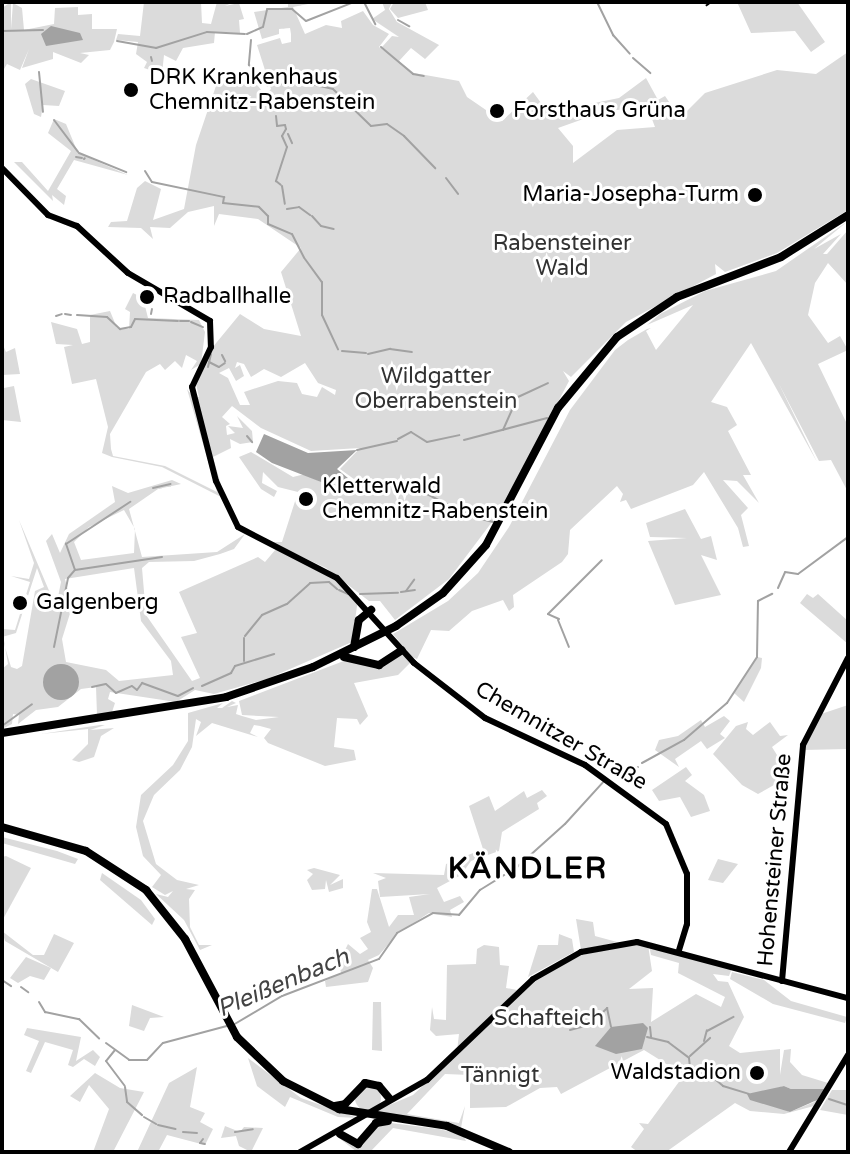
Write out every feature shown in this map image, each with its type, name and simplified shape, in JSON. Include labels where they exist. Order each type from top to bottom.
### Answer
[{"type":"highway","points":[[6,734],[211,704],[389,639],[445,595],[487,549],[560,410],[597,361],[655,313],[721,281],[790,256],[848,217]]},
{"type":"highway","points":[[369,661],[477,557],[509,510],[558,408],[586,368],[617,337],[677,297],[790,252],[848,217]]},
{"type":"highway","points":[[347,654],[368,610]]},
{"type":"highway","points":[[358,629],[365,637],[389,639]]},
{"type":"highway","points":[[347,654],[381,665],[389,639]]},
{"type":"highway","points":[[2,828],[80,848],[138,883],[178,927],[216,1006],[253,1058],[297,1093],[365,1122],[367,1135],[354,1143],[339,1136]]},
{"type":"highway","points":[[253,1058],[291,1086],[329,1105],[447,1126],[507,1152]]},
{"type":"highway","points":[[329,1105],[345,1104],[365,1083],[389,1097]]},
{"type":"highway","points":[[370,1113],[354,1104],[359,1087],[375,1085],[389,1097]]},
{"type":"highway","points":[[354,1118],[457,1132],[507,1152]]},
{"type":"highway","points":[[339,1136],[358,1144],[376,1123],[392,1121]]},
{"type":"main road","name":"Chemnitzer Straße","points":[[2,168],[48,215],[77,226],[130,274],[210,320],[211,347],[192,387],[216,481],[233,520],[287,555],[325,568],[368,610],[389,639],[489,721],[546,743],[608,780],[653,811],[674,835],[687,878],[687,924],[679,950]]},
{"type":"main road","name":"Hohensteiner Straße","points":[[782,981],[803,745],[848,658]]},
{"type":"main road","points":[[300,1152],[339,1136],[354,1118],[370,1113],[389,1097],[435,1074],[541,972],[581,952],[626,942],[679,950],[848,998]]},
{"type":"main road","points":[[789,1152],[848,1055]]},
{"type":"green space","points":[[11,2],[11,29],[13,3],[22,8],[24,30],[54,24],[55,8],[78,7],[78,15],[92,14],[92,29],[117,29],[114,42],[110,50],[80,53],[89,55],[81,63],[53,52],[53,59],[22,68],[29,49],[20,70],[7,64],[4,69],[2,8]]},
{"type":"green space","points":[[144,2],[201,2],[202,23],[211,24],[217,2],[234,2],[225,6],[239,3],[244,19],[239,20],[240,33],[215,32],[214,43],[183,48],[176,61],[164,55],[162,74],[144,68],[147,62],[136,54],[138,42],[116,40],[118,34],[140,36]]},
{"type":"green space","name":"Rabensteiner Wald","points":[[288,2],[318,2],[293,7],[305,34],[326,25],[342,28],[341,21],[363,11],[373,25],[389,34],[379,47],[395,58],[382,47],[392,36],[399,37],[372,19],[385,10],[382,2],[392,2],[389,9],[397,22],[439,45],[425,59],[411,48],[399,61],[414,73],[459,81],[467,97],[502,121],[533,92],[552,118],[570,108],[619,98],[646,78],[658,100],[665,96],[680,118],[705,93],[777,70],[816,74],[848,52],[848,210],[777,253],[725,272],[715,264],[716,274],[626,322],[571,377],[563,371],[569,381],[501,510],[449,579],[395,620],[380,601],[369,601],[326,568],[270,542],[282,542],[298,492],[278,487],[263,472],[262,483],[277,491],[274,497],[261,489],[239,457],[251,452],[293,477],[305,474],[321,482],[357,486],[358,482],[340,469],[360,448],[311,451],[261,428],[232,406],[222,417],[230,424],[226,426],[227,435],[235,433],[228,426],[243,428],[237,416],[252,431],[253,442],[240,444],[230,439],[231,448],[213,457],[225,499],[162,467],[112,457],[102,453],[108,427],[96,379],[72,384],[64,347],[73,345],[56,344],[51,322],[77,329],[82,344],[90,342],[90,315],[110,311],[117,328],[129,329],[130,312],[125,309],[133,293],[143,298],[148,318],[199,320],[205,332],[201,364],[191,370],[197,361],[186,355],[182,368],[175,361],[165,370],[160,364],[146,372],[110,434],[111,449],[113,456],[165,466],[217,492],[187,389],[194,398],[199,397],[196,384],[212,348],[240,314],[264,329],[301,336],[281,272],[301,248],[258,219],[219,214],[214,226],[214,206],[188,212],[170,228],[150,227],[153,239],[141,228],[108,227],[111,222],[127,221],[137,188],[145,181],[161,189],[153,220],[184,209],[196,145],[219,77],[255,82],[265,95],[271,89],[257,45],[280,38],[282,44],[291,42],[290,28],[279,29],[279,34],[262,39],[254,12],[288,7]],"holes":[[[647,106],[655,127],[617,130],[573,163],[573,146],[558,128],[603,112]],[[237,362],[244,364],[251,377],[264,369],[281,377],[305,363],[318,383],[336,390],[335,395],[322,387],[317,397],[302,394],[297,383],[278,381],[244,392],[250,405],[240,405],[228,378],[219,373],[229,368],[236,381],[244,376],[240,365],[235,368]]]},
{"type":"green space","points":[[394,2],[425,2],[428,10],[398,18],[390,9]]},
{"type":"green space","points":[[737,2],[797,2],[825,42],[811,52],[795,31],[751,33]]},
{"type":"green space","points":[[31,79],[65,91],[59,106],[43,105],[41,117],[34,114],[25,84]]},
{"type":"green space","points":[[54,119],[66,124],[78,153],[128,175],[74,160],[57,189],[66,196],[64,205],[52,195],[53,201],[14,162],[22,162],[48,191],[71,151],[48,133]]},
{"type":"green space","points":[[848,221],[814,249],[841,234],[823,254],[827,254],[848,230],[848,285],[828,263],[815,283],[808,315],[828,343],[840,336],[848,350],[818,364],[848,426],[848,492],[831,460],[819,461],[779,384],[817,462],[751,343],[711,402],[727,407],[737,425],[728,431],[751,475],[743,475],[759,503],[737,481],[723,480],[748,508],[741,515],[749,546],[743,547],[738,528],[704,472],[693,485],[631,509],[626,500],[620,502],[623,494],[617,486],[570,530],[568,554],[562,562],[513,595],[514,607],[509,611],[503,600],[472,611],[449,631],[431,630],[417,659],[412,657],[393,634],[448,601],[478,573],[509,527],[570,410],[615,350],[628,340],[651,328],[646,331],[656,350],[693,305],[647,325],[660,314],[705,291],[776,271]]},
{"type":"green space","points":[[2,343],[6,352],[15,348],[20,374],[2,375]]},
{"type":"green space","points":[[2,376],[4,388],[14,386],[21,422],[2,420]]},
{"type":"green space","points":[[172,480],[181,484],[158,489],[129,509],[134,527],[124,510],[89,527],[74,542],[81,560],[134,553],[135,531],[142,557],[217,552],[245,534],[234,549],[220,554],[194,561],[149,562],[142,568],[146,615],[192,681],[200,678],[181,637],[197,633],[179,592],[258,557],[265,562],[276,549],[325,571],[358,599],[352,642],[267,679],[214,694],[195,690],[176,702],[110,692],[108,699],[115,703],[112,712],[97,715],[96,687],[81,689],[58,707],[36,710],[18,724],[19,715],[13,714],[12,724],[2,729],[2,669],[8,664],[5,648],[11,667],[17,669],[22,666],[35,591],[44,587],[37,568],[16,633],[3,637],[2,629],[15,630],[30,582],[11,576],[29,579],[34,563],[19,520],[56,607],[61,582],[46,541],[52,534],[60,553],[69,534],[115,502],[112,486],[128,493]],"holes":[[[134,568],[141,621],[171,661],[173,675],[119,681],[106,670],[66,662],[62,639],[72,607],[65,579]]]},
{"type":"green space","points":[[685,509],[701,539],[711,536],[717,560],[701,555],[721,595],[675,605],[648,541],[687,538],[650,537],[646,523]]},
{"type":"green space","points":[[807,594],[813,598],[818,594],[848,621],[848,644],[800,603]]},
{"type":"green space","points":[[402,653],[410,663],[398,675],[354,683],[368,716],[360,725],[357,719],[337,718],[334,747],[354,750],[356,760],[325,766],[268,743],[264,738],[271,729],[254,725],[250,733],[258,737],[212,723],[196,736],[201,722],[196,719],[192,747],[180,770],[154,795],[143,821],[156,864],[177,880],[199,885],[186,889],[195,890],[189,899],[190,927],[199,945],[212,945],[200,950],[184,920],[156,894],[168,897],[173,891],[165,895],[152,887],[161,875],[143,856],[136,827],[141,795],[173,765],[188,741],[188,713],[223,703],[217,708],[222,708],[232,701],[236,703],[227,707],[238,705],[236,714],[256,720],[279,717],[242,715],[239,701],[349,659],[377,667]]},
{"type":"green space","points":[[757,657],[762,658],[761,668],[744,702],[734,693]]},
{"type":"green space","points":[[848,705],[848,749],[803,750],[815,716]]},
{"type":"green space","points":[[724,716],[730,721],[720,734],[725,738],[707,749],[701,741],[675,759],[679,767],[655,750],[659,740],[678,736],[701,720],[705,727]]},
{"type":"green space","points":[[748,722],[746,729],[753,735],[770,722],[780,736],[788,735],[772,747],[790,776],[758,794],[742,785],[713,754],[736,726]]},
{"type":"green space","points":[[105,725],[90,730],[114,728],[101,736],[94,757],[79,762],[72,760],[88,744],[88,729],[41,734]]},
{"type":"green space","points":[[686,767],[692,775],[685,781],[704,795],[710,811],[691,817],[680,797],[659,801],[652,790]]},
{"type":"green space","points":[[542,790],[547,796],[537,803],[539,809],[502,832],[499,851],[471,861],[461,875],[437,888],[444,902],[460,896],[464,902],[450,910],[452,917],[429,913],[398,933],[379,955],[368,960],[373,968],[368,982],[326,987],[325,981],[341,973],[339,962],[329,962],[334,951],[343,954],[348,944],[360,954],[368,949],[360,938],[371,932],[367,922],[372,889],[377,889],[389,927],[398,915],[414,915],[409,897],[430,894],[380,897],[378,881],[386,878],[373,873],[444,875],[446,864],[483,849],[469,806],[489,796],[495,811],[524,791],[527,798]]},
{"type":"green space","points":[[2,837],[78,859],[75,864],[2,843]]},
{"type":"green space","points":[[2,857],[31,868],[2,921]]},
{"type":"green space","points":[[718,859],[738,864],[723,883],[708,880]]},
{"type":"green space","points":[[314,868],[340,875],[330,885],[343,879],[343,888],[329,892],[326,880],[325,889],[312,890],[307,880],[313,874],[307,870]]},
{"type":"green space","points":[[102,873],[141,900],[155,919],[152,925],[100,880]]},
{"type":"green space","points":[[576,919],[593,922],[595,936],[617,942],[581,950]]},
{"type":"green space","points":[[2,931],[33,955],[44,955],[54,934],[74,943],[58,972],[5,941]]},
{"type":"green space","points":[[559,934],[572,939],[574,952],[528,977],[538,945],[558,945]]},
{"type":"green space","name":"Tännigt","points":[[636,943],[648,945],[652,971],[629,989],[653,988],[651,1022],[696,994],[721,1007],[725,997],[678,973],[679,963],[651,955],[649,945],[732,968],[729,976],[713,974],[718,981],[728,982],[744,1017],[729,1046],[740,1053],[780,1049],[780,1075],[784,1050],[791,1049],[790,1062],[802,1075],[828,1083],[814,1106],[784,1114],[750,1111],[735,1103],[666,1152],[638,1152],[631,1147],[644,1129],[639,1123],[648,1124],[684,1075],[644,1050],[561,1094],[557,1087],[540,1088],[506,1107],[470,1108],[470,1075],[445,1074],[407,1114],[459,1123],[465,1106],[461,1128],[368,1114],[413,1095],[541,975],[582,955]],"holes":[[[784,1086],[791,1089],[823,1089],[814,1102],[790,1112],[753,1095]]]},
{"type":"green space","points":[[484,945],[499,947],[500,965],[509,966],[506,988],[517,990],[457,1051],[459,1034],[436,1036],[430,1030],[432,1007],[434,1019],[446,1020],[447,965],[476,964],[477,949]]},
{"type":"green space","points":[[26,957],[51,968],[44,980],[30,976],[18,983],[10,978]]},
{"type":"green space","points":[[732,972],[764,980],[791,1001],[847,1017],[845,1023],[773,1004],[730,979]]},
{"type":"green space","points":[[373,1002],[381,1002],[382,1051],[372,1050]]},
{"type":"green space","points":[[132,1005],[164,1017],[150,1018],[144,1031],[129,1026]]},
{"type":"green space","points":[[27,1028],[81,1037],[76,1061],[93,1050],[100,1057],[95,1066],[84,1059],[73,1067],[68,1065],[73,1050],[45,1042],[31,1073],[26,1071],[39,1041],[24,1035]]},
{"type":"green space","points":[[248,1058],[301,1098],[358,1118],[338,1117],[290,1097],[285,1107],[257,1086]]},
{"type":"green space","points":[[197,1067],[190,1107],[205,1113],[200,1122],[213,1129],[205,1145],[167,1135],[158,1152],[137,1152],[169,1083]]},
{"type":"green space","points":[[95,1073],[120,1088],[144,1092],[113,1152],[93,1152],[109,1109],[89,1085],[80,1102],[70,1096]]},
{"type":"green space","points":[[368,1085],[377,1089],[381,1098],[377,1107],[368,1111],[359,1107],[355,1098],[359,1089]]},
{"type":"green space","points":[[832,1090],[848,1090],[848,1115],[820,1110]]},
{"type":"green space","points":[[383,1122],[439,1129],[463,1135],[466,1141],[393,1128],[370,1152],[357,1152],[339,1138],[356,1145]]},
{"type":"green space","points":[[225,1126],[240,1132],[244,1127],[263,1128],[251,1152],[239,1146],[236,1136],[221,1138]]},
{"type":"shaded area","points":[[51,26],[80,33],[83,40],[46,46],[41,34]]},
{"type":"shaded area","points":[[264,434],[308,453],[357,450],[337,469],[354,483],[321,482],[272,463],[256,452]]},
{"type":"shaded area","points":[[61,664],[74,669],[79,682],[74,695],[61,700],[48,695],[43,682],[48,669]]},
{"type":"shaded area","name":"Schafteich","points":[[643,1023],[648,1028],[642,1049],[616,1054],[595,1046],[611,1027]]},
{"type":"shaded area","points":[[784,1086],[791,1089],[824,1089],[817,1100],[790,1112],[750,1100],[747,1094]]},
{"type":"waterway","points":[[247,34],[263,27],[267,9],[292,9],[306,21],[354,2]]},
{"type":"waterway","points":[[364,2],[375,24]]},
{"type":"waterway","points":[[597,2],[613,35],[630,54]]},
{"type":"waterway","points":[[398,20],[409,26]]},
{"type":"waterway","points":[[2,31],[43,30]]},
{"type":"waterway","points":[[117,41],[156,48],[207,32],[245,34]]},
{"type":"waterway","points":[[251,40],[249,65],[268,86]]},
{"type":"waterway","points":[[381,47],[413,74],[424,76]]},
{"type":"waterway","points":[[151,57],[152,61]]},
{"type":"waterway","points":[[633,58],[650,73]]},
{"type":"waterway","points":[[39,72],[43,112]]},
{"type":"waterway","points":[[271,85],[298,81],[333,89],[371,126],[387,124],[404,136],[435,168]]},
{"type":"waterway","points":[[276,107],[277,96]]},
{"type":"waterway","points":[[276,116],[277,126],[285,125],[286,129],[282,136],[287,147],[276,181],[281,185]]},
{"type":"waterway","points":[[54,120],[78,152]]},
{"type":"waterway","points":[[288,134],[292,143]]},
{"type":"waterway","points":[[79,153],[126,172]]},
{"type":"waterway","points":[[76,157],[82,158]]},
{"type":"waterway","points":[[145,171],[152,182],[224,197],[223,203],[259,207],[268,216],[268,224],[292,234],[304,258]]},
{"type":"waterway","points":[[446,178],[458,194]]},
{"type":"waterway","points":[[282,186],[285,204]]},
{"type":"waterway","points":[[287,209],[299,207],[310,215]]},
{"type":"waterway","points":[[312,216],[321,226],[334,229]]},
{"type":"waterway","points":[[305,259],[322,282],[322,315],[338,350]]},
{"type":"waterway","points":[[151,314],[152,309]]},
{"type":"waterway","points":[[56,316],[62,314]]},
{"type":"waterway","points":[[65,314],[71,315]]},
{"type":"waterway","points":[[77,315],[107,317],[120,329],[131,327],[135,319],[178,321]]},
{"type":"waterway","points":[[180,321],[189,321]]},
{"type":"waterway","points":[[191,322],[203,327]]},
{"type":"waterway","points":[[368,354],[390,349],[412,352]]},
{"type":"waterway","points":[[342,351],[366,353]]},
{"type":"waterway","points":[[208,367],[211,354]]},
{"type":"waterway","points":[[222,355],[225,361]]},
{"type":"waterway","points":[[209,362],[219,367],[225,363]]},
{"type":"waterway","points":[[503,430],[518,397],[548,383]]},
{"type":"waterway","points":[[464,440],[547,418]]},
{"type":"waterway","points":[[398,439],[411,432],[427,442],[459,435]]},
{"type":"waterway","points":[[247,436],[252,442]]},
{"type":"waterway","points":[[357,450],[397,441]]},
{"type":"waterway","points":[[354,483],[374,484]]},
{"type":"waterway","points":[[379,483],[419,490]]},
{"type":"waterway","points":[[153,488],[171,484]]},
{"type":"waterway","points":[[421,491],[468,515]]},
{"type":"waterway","points":[[75,570],[66,544],[130,502]]},
{"type":"waterway","points":[[469,516],[493,522]]},
{"type":"waterway","name":"Pleißenbach","points":[[778,588],[785,572],[798,574],[848,537]]},
{"type":"waterway","points":[[54,647],[68,578],[75,570],[162,557]]},
{"type":"waterway","points":[[559,619],[548,614],[602,560]]},
{"type":"waterway","points":[[406,591],[414,580]]},
{"type":"waterway","points":[[245,636],[262,615],[287,604],[310,583],[329,582],[337,589]]},
{"type":"waterway","points":[[339,590],[348,594]]},
{"type":"waterway","points":[[401,592],[415,590]]},
{"type":"waterway","points":[[360,594],[398,593]]},
{"type":"waterway","name":"Pleißenbach","points":[[642,763],[684,740],[727,703],[757,657],[758,601],[772,594]]},
{"type":"waterway","points":[[558,620],[569,647]]},
{"type":"waterway","points":[[244,638],[244,661]]},
{"type":"waterway","points":[[202,686],[231,673],[235,666],[274,654]]},
{"type":"waterway","points":[[92,687],[106,684],[116,693],[132,686],[137,690],[142,683],[178,696],[193,688]]},
{"type":"waterway","points":[[2,726],[32,704]]},
{"type":"waterway","name":"Pleißenbach","points":[[634,770],[638,767]]},
{"type":"waterway","name":"Pleißenbach","points":[[621,773],[630,772]]},
{"type":"waterway","name":"Pleißenbach","points":[[233,1025],[282,996],[379,959],[397,933],[433,913],[459,915],[480,890],[517,867],[565,824],[605,780]]},
{"type":"waterway","name":"Pleißenbach","points":[[2,980],[11,986]]},
{"type":"waterway","name":"Pleißenbach","points":[[21,987],[28,992]]},
{"type":"waterway","points":[[2,994],[2,1001]]},
{"type":"waterway","name":"Pleißenbach","points":[[39,1002],[45,1012],[79,1019],[99,1038]]},
{"type":"waterway","points":[[570,1030],[589,1025],[607,1008],[611,1027]]},
{"type":"waterway","points":[[707,1031],[733,1017]]},
{"type":"waterway","name":"Pleißenbach","points":[[106,1043],[129,1060],[147,1060],[163,1043],[227,1026]]},
{"type":"waterway","points":[[650,1027],[651,1037]]},
{"type":"waterway","points":[[704,1041],[707,1030]]},
{"type":"waterway","points":[[647,1037],[668,1042],[689,1058],[690,1067],[703,1069]]},
{"type":"waterway","points":[[690,1056],[710,1038]]},
{"type":"waterway","points":[[115,1050],[106,1061],[125,1086]]},
{"type":"waterway","points":[[704,1070],[723,1086],[749,1094]]},
{"type":"waterway","points":[[125,1087],[127,1102],[142,1115]]},
{"type":"waterway","points":[[829,1099],[848,1105]]},
{"type":"waterway","points":[[144,1117],[156,1124]]},
{"type":"waterway","points":[[158,1125],[176,1129]]},
{"type":"waterway","points":[[235,1132],[253,1129]]},
{"type":"waterway","points":[[183,1132],[197,1133]]},
{"type":"waterway","points":[[203,1139],[200,1143],[205,1144]]},
{"type":"place","name":"DRK Krankenhaus Chemnitz-Rabenstein","points":[[131,90]]},
{"type":"place","name":"Forsthaus Grüna","points":[[497,111]]},
{"type":"place","name":"Maria-Josepha-Turm","points":[[755,195]]},
{"type":"place","name":"Radballhalle","points":[[147,297]]},
{"type":"place","name":"Kletterwald Chemnitz-Rabenstein","points":[[306,499]]},
{"type":"place","name":"Galgenberg","points":[[20,603]]},
{"type":"place","name":"Waldstadion","points":[[757,1073]]},
{"type":"district","name":"KÄNDLER","points":[[528,869]]},
{"type":"park label","name":"Wildgatter Oberrabenstein","points":[[436,388]]}]
